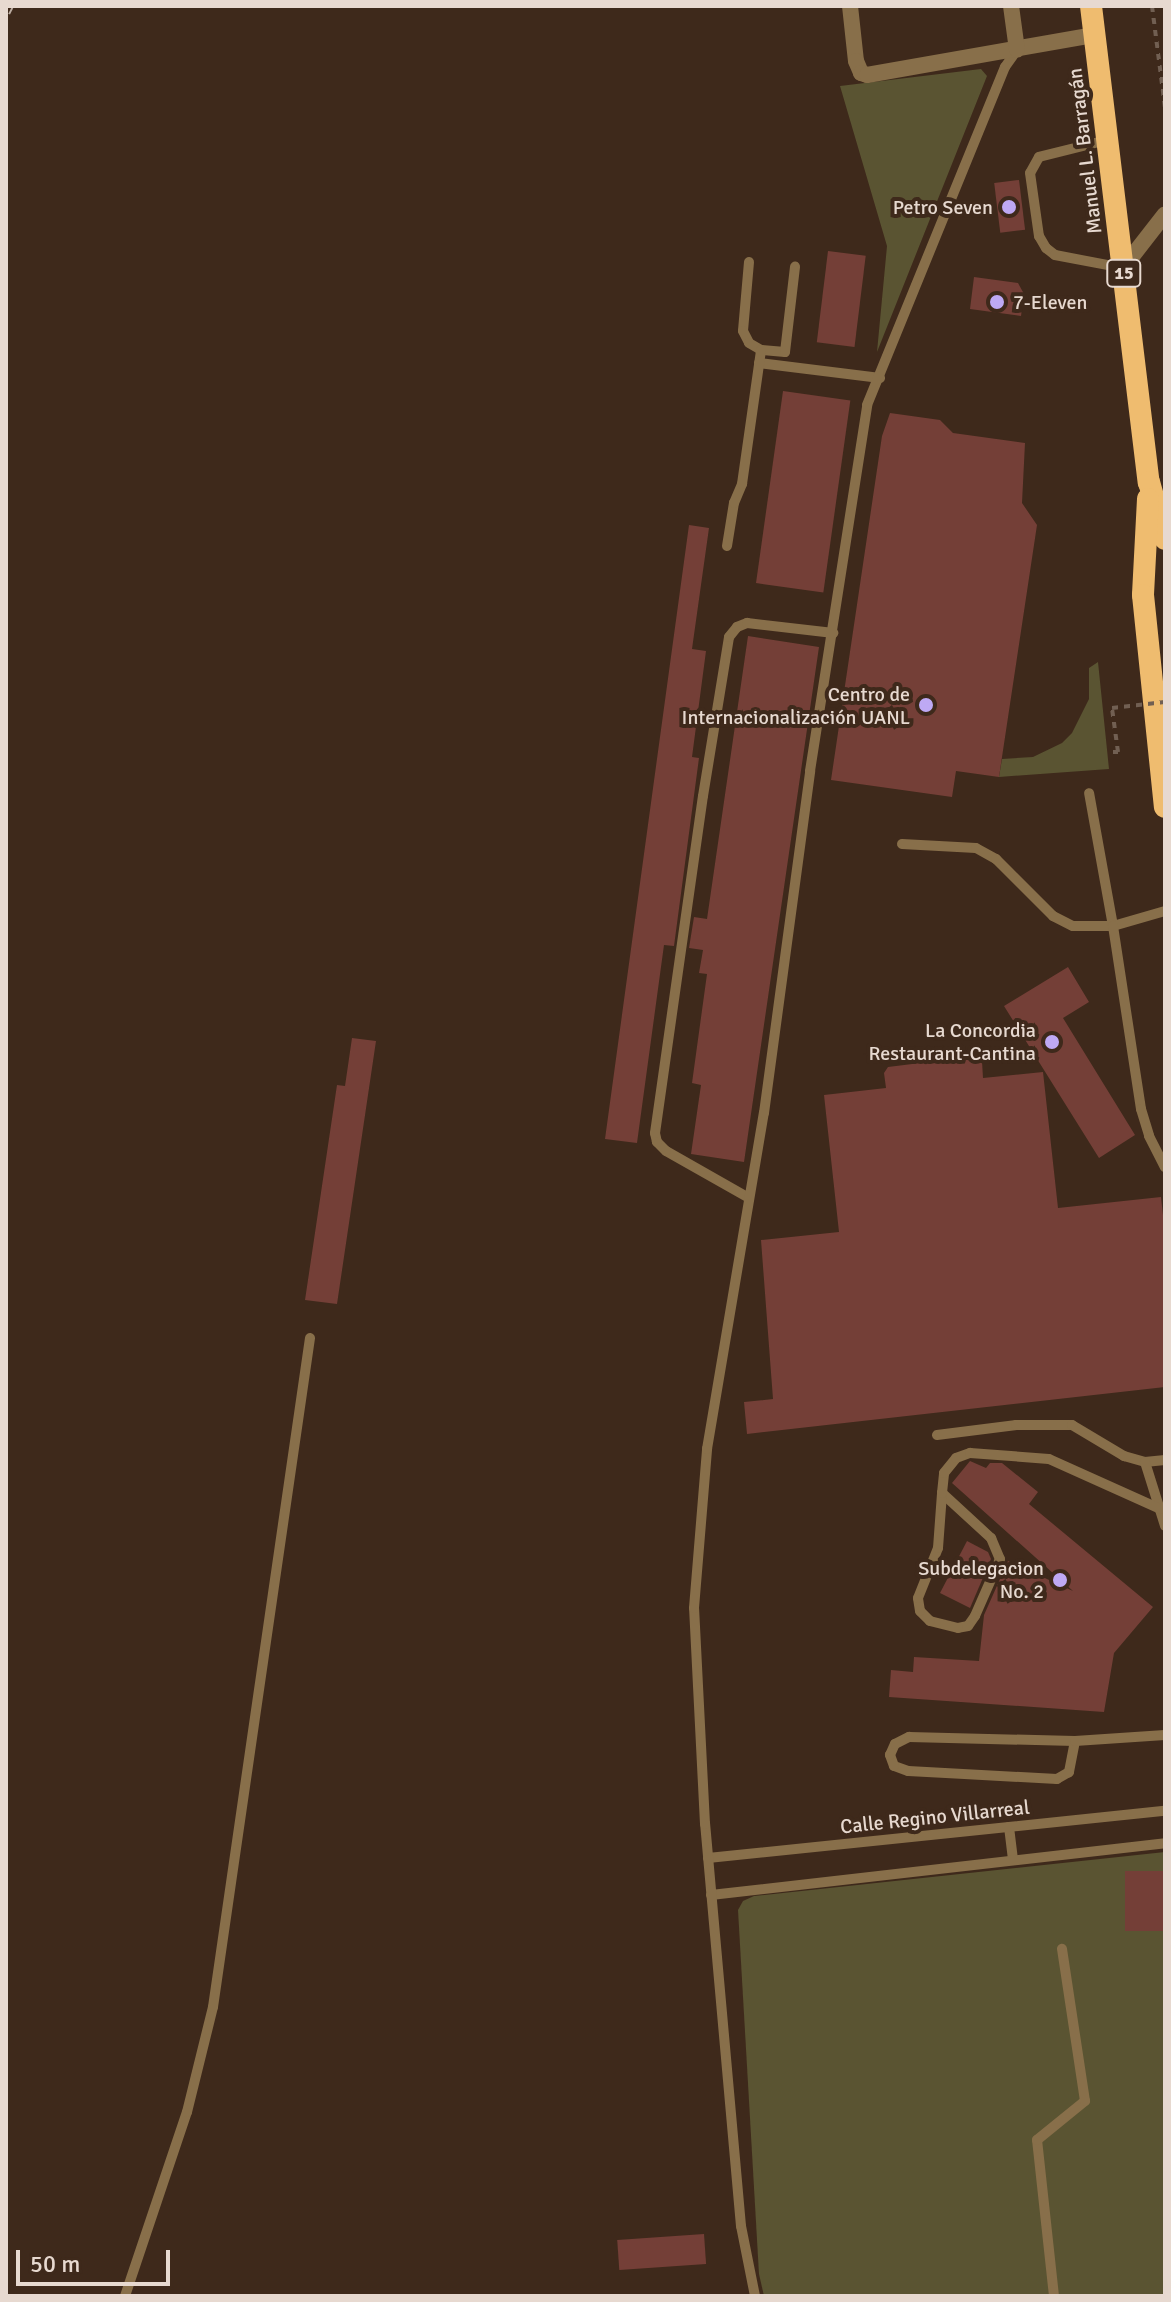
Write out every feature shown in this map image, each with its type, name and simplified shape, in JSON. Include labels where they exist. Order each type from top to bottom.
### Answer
[{"type":"highway","name":"Manuel L. Barragán","points":[[1091,6],[1149,482],[1165,539]]},
{"type":"highway","name":"Manuel L. Barragán","points":[[1149,482],[1143,595],[1165,807]]},
{"type":"street","points":[[850,6],[856,61],[861,73],[874,76],[1095,35]]},
{"type":"street","points":[[1011,6],[1017,50]]},
{"type":"street","points":[[1123,268],[1165,214]]},
{"type":"lane","points":[[755,2296],[741,2226],[708,1858],[694,1635],[695,1562],[707,1449],[749,1198],[867,405],[1005,67],[1017,50]]},
{"type":"lane","points":[[1109,139],[1039,157],[1032,164],[1030,173],[1039,236],[1046,248],[1055,255],[1123,268]]},
{"type":"lane","points":[[749,262],[743,331],[749,343],[761,350],[785,352],[795,267]]},
{"type":"lane","points":[[727,546],[734,503],[742,484],[761,350]]},
{"type":"lane","points":[[759,363],[880,378]]},
{"type":"lane","points":[[749,1198],[666,1151],[657,1142],[655,1133],[703,796],[729,637],[737,627],[747,623],[833,633]]},
{"type":"lane","points":[[1089,793],[1141,1109],[1149,1136],[1165,1167]]},
{"type":"lane","points":[[902,844],[976,848],[996,859],[1053,916],[1073,926],[1113,926],[1165,911]]},
{"type":"lane","points":[[125,2296],[187,2112],[213,2007],[310,1338]]},
{"type":"lane","points":[[937,1435],[1016,1425],[1072,1425],[1124,1456],[1145,1462],[1165,1460]]},
{"type":"lane","points":[[942,1493],[991,1538],[1000,1559],[975,1616],[968,1626],[958,1628],[930,1621],[920,1611],[918,1598],[938,1548],[942,1493],[944,1473],[956,1458],[970,1453],[1049,1459],[1160,1509]]},
{"type":"lane","points":[[1145,1462],[1165,1526]]},
{"type":"lane","points":[[1075,1741],[1069,1772],[1057,1779],[908,1771],[894,1766],[890,1755],[895,1744],[909,1737],[1075,1741],[1165,1735]]},
{"type":"lane","name":"Calle Regino Villarreal","points":[[708,1858],[1165,1811]]},
{"type":"lane","points":[[1009,1827],[1013,1859]]},
{"type":"lane","points":[[711,1895],[1165,1843]]},
{"type":"lane","points":[[1054,2296],[1037,2140],[1085,2101],[1062,1949]]},
{"type":"path","points":[[1152,6],[1165,108]]},
{"type":"path","points":[[1113,752],[1118,752],[1112,708],[1165,702]]},
{"type":"shaded area","points":[[981,69],[987,76],[877,352],[887,246],[840,86]]},
{"type":"shaded area","points":[[1098,662],[1109,769],[999,777],[1002,759],[1033,757],[1062,743],[1072,733],[1089,699],[1089,668]]},
{"type":"shaded area","points":[[1165,1852],[1165,2296],[764,2296],[759,2274],[738,1910],[743,1901],[754,1896]]},
{"type":"building","name":"Petro Seven","points":[[1019,180],[1025,230],[1000,233],[994,183]]},
{"type":"building","points":[[828,251],[866,256],[855,347],[817,342]]},
{"type":"building","name":"7-Eleven","points":[[974,277],[1018,283],[1024,294],[1021,316],[970,309]]},
{"type":"building","points":[[783,391],[850,400],[823,593],[756,583]]},
{"type":"building","points":[[890,413],[940,420],[953,433],[1025,443],[1022,503],[1037,525],[999,777],[956,771],[952,797],[831,780],[882,436]]},
{"type":"building","points":[[689,525],[709,528],[692,649],[706,651],[692,757],[699,758],[674,946],[664,945],[637,1143],[605,1139]]},
{"type":"building","points":[[748,636],[819,647],[744,1162],[691,1154],[701,1085],[692,1083],[707,974],[699,973],[703,950],[689,948],[694,917],[707,919]]},
{"type":"building","name":"La Concordia Restaurant-Cantina","points":[[1068,967],[1089,1002],[1063,1018],[1135,1135],[1099,1158],[1004,1006]]},
{"type":"building","points":[[352,1038],[376,1041],[337,1304],[305,1300],[337,1085],[345,1086]]},
{"type":"building","points":[[977,1056],[982,1061],[983,1078],[1043,1072],[1058,1208],[1161,1197],[1165,1233],[1165,1387],[747,1434],[744,1402],[773,1399],[761,1240],[839,1232],[824,1095],[886,1088],[884,1073],[888,1067]]},
{"type":"building","name":"Subdelegacion No. 2","points":[[970,1461],[986,1468],[990,1463],[1002,1463],[1038,1492],[1029,1504],[1153,1607],[1114,1653],[1104,1712],[889,1697],[891,1670],[913,1672],[914,1657],[979,1661],[984,1615],[1008,1561],[1073,1591],[952,1483]]},
{"type":"building","points":[[967,1541],[988,1552],[991,1559],[970,1608],[940,1593]]},
{"type":"building","points":[[1125,1871],[1165,1871],[1165,1931],[1125,1931]]},
{"type":"building","points":[[704,2234],[706,2264],[619,2270],[617,2240]]},
{"type":"railway","points":[[6,12],[9,6]]},
{"type":"place","name":"Petro Seven","points":[[1009,207]]},
{"type":"place","name":"7-Eleven","points":[[997,302]]},
{"type":"place","name":"Centro de Internacionalización UANL","points":[[926,705]]},
{"type":"place","name":"La Concordia Restaurant-Cantina","points":[[1052,1042]]},
{"type":"place","name":"Subdelegacion No. 2","points":[[1060,1580]]}]
